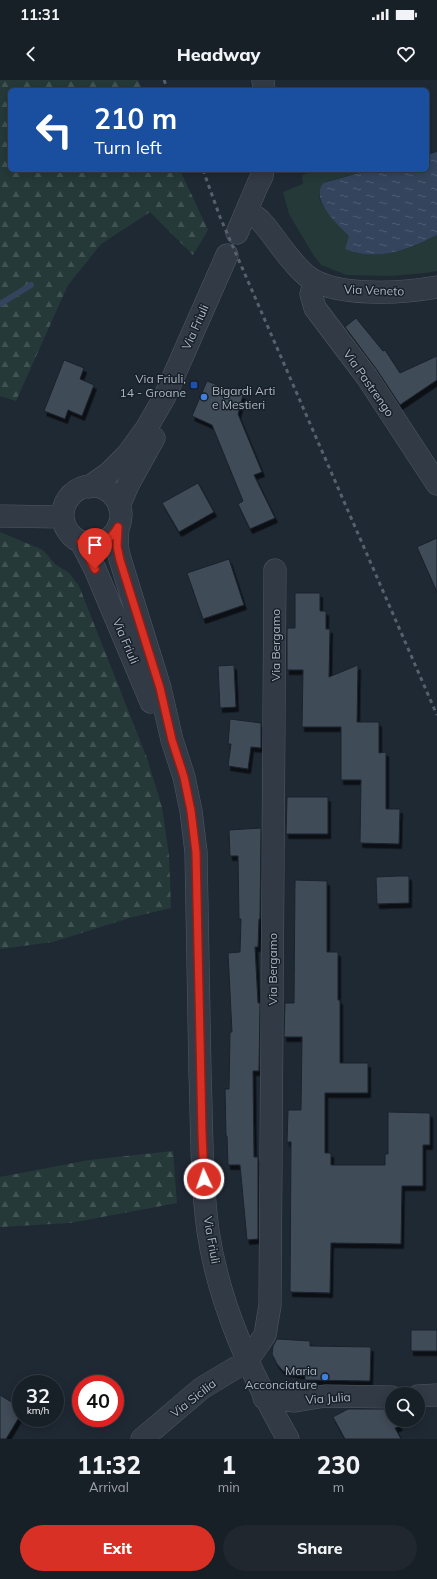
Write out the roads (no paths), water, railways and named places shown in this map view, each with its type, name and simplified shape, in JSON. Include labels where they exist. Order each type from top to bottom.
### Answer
[{"type":"street","points":[[237,233],[248,211],[263,172]]},
{"type":"street","name":"Via Veneto","points":[[248,211],[263,223],[300,270],[315,281],[338,288],[357,291],[414,291],[437,287]]},
{"type":"street","name":"Via Friuli","points":[[89,486],[109,473],[127,455],[146,430],[164,398],[227,256]]},
{"type":"street","name":"Via Pastrengo","points":[[315,281],[311,294],[315,308],[366,377],[437,484]]},
{"type":"street","name":"Via Friuli","points":[[164,398],[157,433],[132,478],[119,516],[117,546],[160,688],[172,740],[184,777],[191,811],[196,852],[202,1133],[208,1231],[218,1276],[247,1361],[264,1398],[288,1439]]},
{"type":"street","points":[[89,486],[106,490],[114,496],[119,516],[111,537],[98,544],[81,542],[68,532],[63,517],[65,505],[70,496],[79,489],[89,486]]},
{"type":"street","points":[[0,516],[63,517]]},
{"type":"street","name":"Via Friuli","points":[[81,542],[95,569],[147,694],[172,740]]},
{"type":"street","name":"Via Bergamo","points":[[247,1361],[265,1335],[270,1305],[275,570]]},
{"type":"street","name":"Via Sicilia","points":[[142,1439],[202,1388],[247,1361]]},
{"type":"street","points":[[425,1396],[437,1395]]},
{"type":"street","name":"Via Julia","points":[[264,1398],[295,1401],[325,1396],[385,1397]]},
{"type":"water","points":[[437,152],[437,235],[403,249],[380,254],[356,253],[345,249],[349,236],[332,218],[322,204],[320,190],[323,183],[363,172],[429,172],[429,154]]},
{"type":"waterway","points":[[0,304],[31,285]]},
{"type":"railway","points":[[164,80],[167,88]]},
{"type":"railway","points":[[204,172],[220,217],[437,715]]},
{"type":"place","name":"Via Friuli, 14 - Groane","points":[[194,385]]},
{"type":"place","name":"Bigardi Arti e Mestieri","points":[[204,397]]},
{"type":"place","name":"Maria Acconciature","points":[[325,1377]]}]
